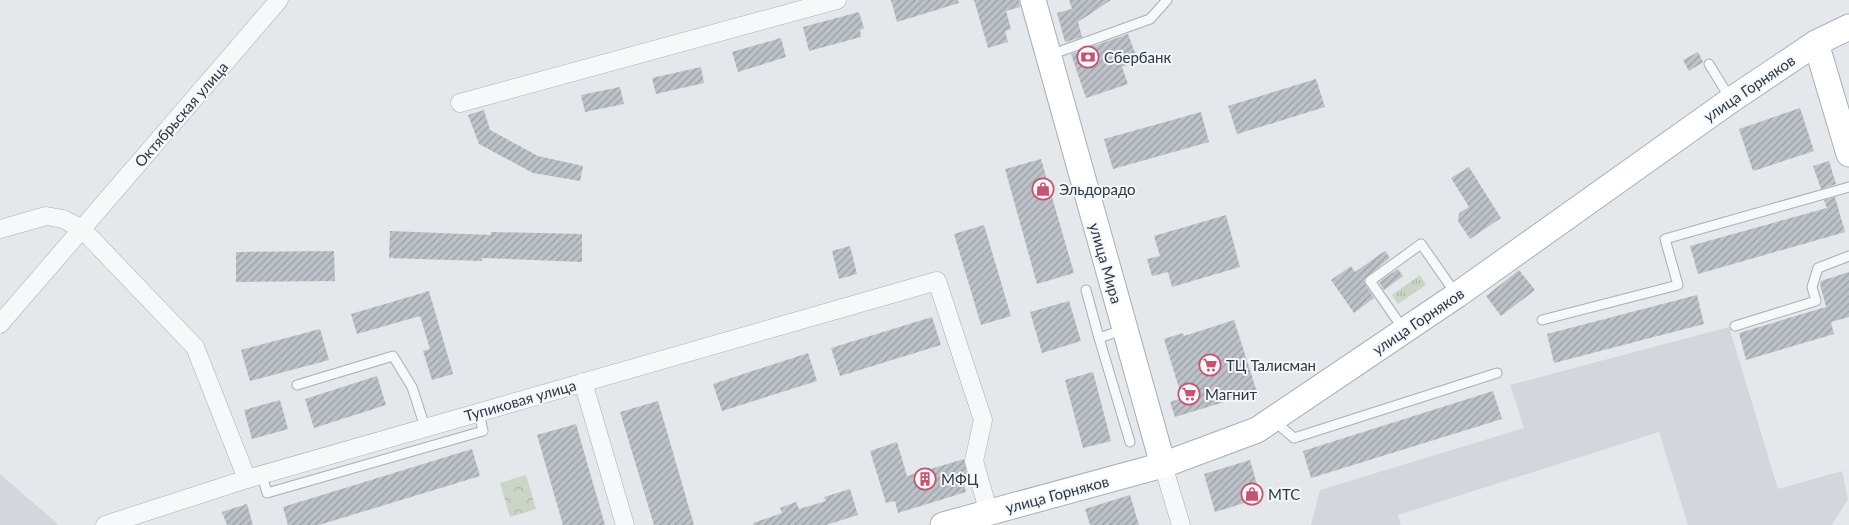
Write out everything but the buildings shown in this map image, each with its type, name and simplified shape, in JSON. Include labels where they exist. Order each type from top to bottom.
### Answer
[{"type":"main road","name":"улица Мира","points":[[1032,0],[1164,465]]},
{"type":"main road","name":"улица Горняков","points":[[943,525],[1164,465],[1257,430],[1457,295],[1731,100],[1816,43],[1849,27]]},
{"type":"main road","points":[[1816,43],[1849,154]]},
{"type":"street","name":"Октябрьская улица","points":[[0,324],[279,0]]},
{"type":"street","points":[[460,103],[837,0]]},
{"type":"street","points":[[0,229],[46,216],[63,219],[82,229],[195,347],[254,477]]},
{"type":"street","name":"Тупиковая улица","points":[[105,525],[254,477],[424,427],[936,281],[983,420],[974,461],[989,512]]},
{"type":"street","points":[[583,382],[625,525]]},
{"type":"street","name":"улица Мира","points":[[1164,465],[1181,525]]},
{"type":"lane","points":[[1048,56],[1150,19],[1167,0]]},
{"type":"lane","points":[[1709,64],[1731,100]]},
{"type":"lane","points":[[1542,320],[1678,285],[1665,238],[1849,187]]},
{"type":"lane","points":[[1404,330],[1370,280],[1421,244],[1457,295]]},
{"type":"lane","points":[[1735,326],[1816,301],[1812,287],[1818,268],[1849,256]]},
{"type":"lane","points":[[1086,290],[1130,442]]},
{"type":"lane","points":[[1099,338],[1125,329]]},
{"type":"lane","points":[[296,385],[393,356],[412,387],[424,427]]},
{"type":"lane","points":[[1272,420],[1294,438],[1497,373]]},
{"type":"lane","points":[[254,477],[266,493],[483,431],[479,412]]},
{"type":"shaded area","points":[[1729,327],[1778,489],[1842,471],[1848,499],[1832,525],[1688,525],[1659,432],[1398,515],[1401,525],[1311,525],[1320,490],[1524,428],[1510,385]]},
{"type":"shaded area","points":[[0,474],[59,525],[0,525]]},
{"type":"green space","points":[[1420,275],[1426,285],[1398,304],[1392,295]]},
{"type":"green space","points":[[526,475],[536,509],[510,517],[500,483]]},
{"type":"place","name":"Сбербанк","points":[[1088,57]]},
{"type":"place","name":"Эльдорадо","points":[[1043,189]]},
{"type":"place","name":"ТЦ Талисман","points":[[1210,365]]},
{"type":"place","name":"Магнит","points":[[1189,394]]},
{"type":"place","name":"МФЦ","points":[[925,479]]},
{"type":"place","name":"МТС","points":[[1252,494]]}]
